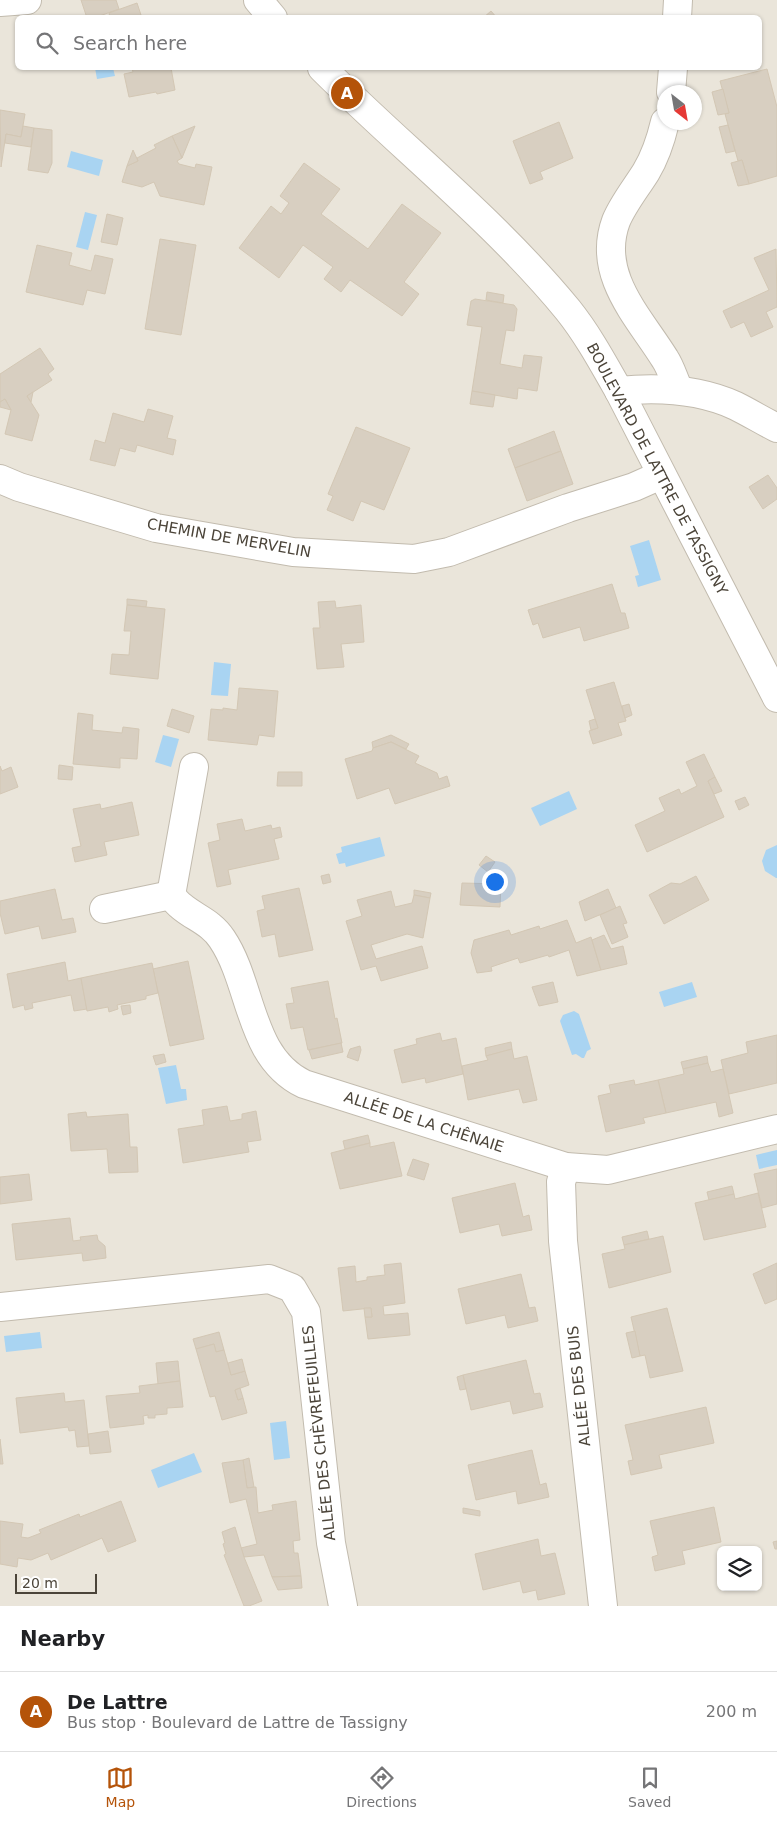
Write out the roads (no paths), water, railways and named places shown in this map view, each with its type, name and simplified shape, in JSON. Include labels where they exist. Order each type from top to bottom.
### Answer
[{"type":"street","points":[[0,2],[27,0]]},
{"type":"street","points":[[258,0],[270,15]]},
{"type":"street","points":[[676,15],[678,0]]},
{"type":"street","name":"BOULEVARD DE LATTRE DE TASSIGNY","points":[[324,70],[492,228],[569,312],[598,354],[619,391],[777,698]]},
{"type":"street","points":[[672,85],[673,70]]},
{"type":"street","points":[[663,130],[648,169],[617,219],[612,237],[611,259],[614,275],[624,296],[640,324],[666,360],[679,390]]},
{"type":"street","points":[[619,391],[679,390],[735,406],[777,428]]},
{"type":"street","name":"CHEMIN DE MERVELIN","points":[[0,479],[19,487],[156,528],[293,552],[414,559],[449,552],[568,508],[634,487],[661,475]]},
{"type":"street","points":[[104,909],[171,895],[194,768]]},
{"type":"street","name":"ALLÉE DE LA CHÊNAIE","points":[[171,895],[181,906],[207,922],[222,938],[233,958],[262,1042],[278,1066],[293,1079],[304,1084],[566,1167],[608,1170],[777,1129]]},
{"type":"street","name":"ALLÉE DES BUIS","points":[[566,1167],[561,1182],[563,1241],[603,1606]]},
{"type":"street","name":"ALLÉE DES CHÈVREFEUILLES","points":[[0,1307],[268,1279],[292,1288],[306,1312],[331,1543],[343,1606]]},
{"type":"water","points":[[95,70],[114,70],[115,76],[97,79]]},
{"type":"water","points":[[71,151],[103,160],[99,176],[67,167]]},
{"type":"water","points":[[85,212],[97,215],[88,250],[76,247]]},
{"type":"water","points":[[649,540],[661,580],[638,587],[635,576],[639,575],[630,546]]},
{"type":"water","points":[[214,662],[231,664],[228,696],[211,695]]},
{"type":"water","points":[[163,735],[179,739],[171,767],[155,762]]},
{"type":"water","points":[[569,791],[577,809],[540,826],[531,808]]},
{"type":"water","points":[[380,837],[385,856],[346,867],[345,863],[339,864],[336,854],[342,852],[341,847]]},
{"type":"water","points":[[777,845],[776,878],[765,871],[762,861],[766,850]]},
{"type":"water","points":[[692,982],[697,997],[664,1007],[659,992]]},
{"type":"water","points":[[574,1011],[579,1014],[591,1049],[587,1051],[584,1058],[576,1054],[572,1055],[560,1021],[563,1015]]},
{"type":"water","points":[[176,1065],[181,1089],[186,1089],[187,1100],[166,1104],[158,1068]]},
{"type":"water","points":[[777,1150],[777,1165],[759,1169],[756,1155]]},
{"type":"water","points":[[40,1332],[42,1348],[6,1352],[4,1336]]},
{"type":"water","points":[[286,1421],[290,1458],[274,1460],[270,1423]]},
{"type":"water","points":[[194,1453],[202,1472],[158,1488],[151,1470]]},
{"type":"place","name":"De Lattre","points":[[347,93]]}]
